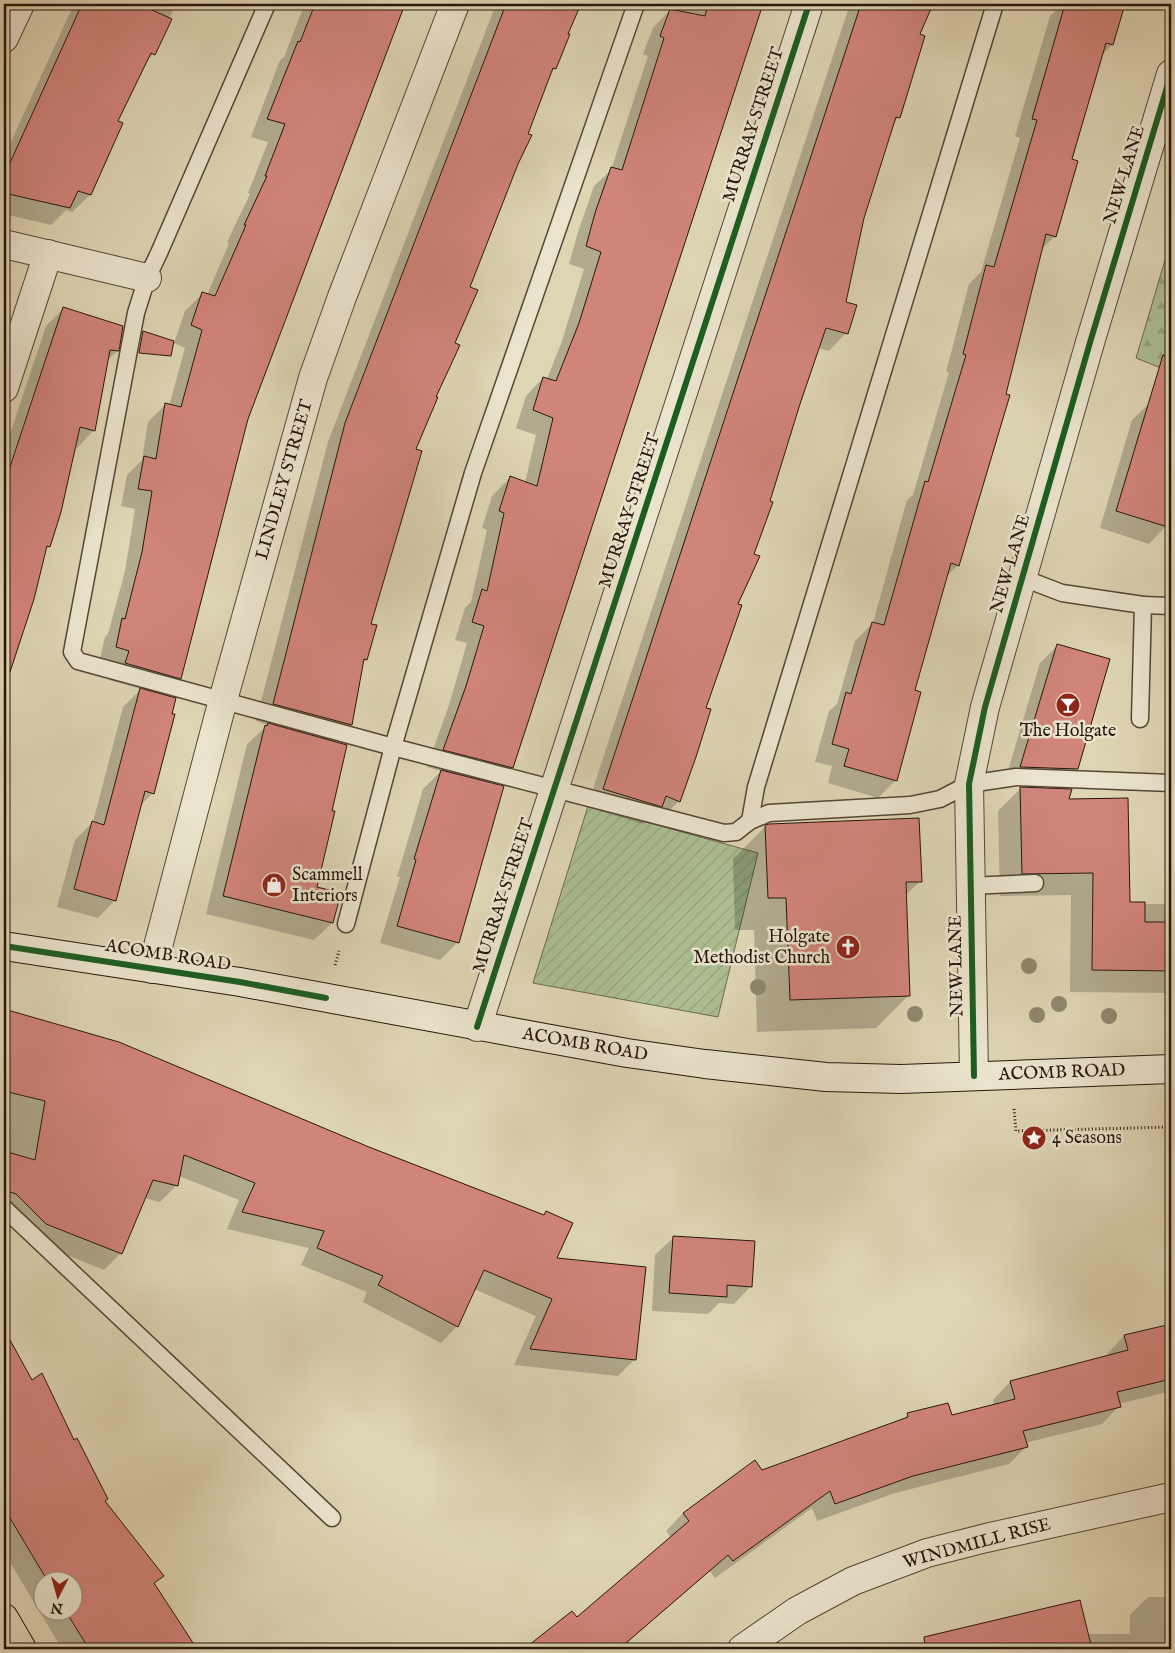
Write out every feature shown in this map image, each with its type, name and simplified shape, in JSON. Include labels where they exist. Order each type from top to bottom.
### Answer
[{"type":"main road","points":[[4,1618],[22,1649]]},
{"type":"street","points":[[4,38],[20,4]]},
{"type":"street","name":"LINDLEY STREET","points":[[152,969],[223,700],[313,378],[342,297],[455,4]]},
{"type":"street","name":"MURRAY STREET","points":[[477,1027],[810,4]]},
{"type":"street","name":"NEW LANE","points":[[974,1076],[969,784],[985,707],[1091,339],[1171,74]]},
{"type":"street","points":[[4,244],[146,278]]},
{"type":"street","points":[[4,388],[48,254]]},
{"type":"street","name":"ACOMB ROAD","points":[[4,946],[240,982],[477,1027],[628,1053],[705,1064],[826,1077],[901,1079],[1171,1069]]},
{"type":"street","name":"WINDMILL RISE","points":[[742,1649],[796,1611],[853,1581],[927,1553],[1171,1497]]},
{"type":"lane","points":[[267,4],[146,278],[136,313],[72,652],[78,661],[393,747],[724,833],[736,832],[750,821],[768,813],[910,805],[940,800],[969,784],[1016,777],[1171,783]]},
{"type":"lane","points":[[346,924],[393,747],[473,473],[636,4]]},
{"type":"lane","points":[[750,821],[756,787],[995,4]]},
{"type":"lane","points":[[1023,578],[1062,593],[1143,605],[1171,606]]},
{"type":"lane","points":[[1140,719],[1143,605]]},
{"type":"lane","points":[[970,886],[1035,883]]},
{"type":"lane","points":[[4,1208],[332,1518]]},
{"type":"path","points":[[326,998],[346,924]]},
{"type":"path","points":[[1012,1074],[1016,1130],[1171,1127]]},
{"type":"green space","points":[[1171,240],[1171,372],[1136,358]]},
{"type":"green space","points":[[588,806],[758,853],[718,1017],[533,983]]},
{"type":"building","points":[[82,4],[139,4],[172,19],[155,55],[151,53],[118,121],[123,123],[91,195],[78,191],[70,208],[4,193],[4,176]]},
{"type":"building","points":[[315,4],[405,4],[248,419],[181,679],[125,663],[129,651],[116,647],[122,618],[125,619],[142,552],[152,491],[138,489],[144,456],[156,459],[165,403],[181,407],[202,330],[191,325],[202,292],[215,296],[246,225],[244,225],[267,176],[265,176],[285,124],[267,119]]},
{"type":"building","points":[[506,4],[581,4],[556,69],[553,68],[528,134],[532,135],[518,164],[470,287],[478,290],[455,343],[460,345],[436,397],[438,397],[416,449],[422,451],[371,624],[377,625],[367,660],[364,659],[352,725],[273,704],[345,423]]},
{"type":"building","points":[[708,4],[763,4],[513,768],[443,750],[466,686],[484,626],[472,622],[482,589],[487,591],[504,513],[499,511],[510,476],[537,486],[553,418],[533,410],[543,377],[556,381],[579,323],[601,252],[586,246],[611,167],[622,170],[664,38],[660,36],[670,9],[705,16]]},
{"type":"building","points":[[861,4],[933,4],[920,34],[925,36],[900,118],[896,117],[864,218],[846,302],[857,305],[848,334],[826,328],[770,501],[773,502],[754,554],[760,556],[738,604],[742,605],[706,708],[711,709],[696,757],[680,802],[666,796],[662,807],[603,789]]},
{"type":"building","points":[[1065,4],[1125,4],[1113,45],[1106,43],[1072,159],[1078,161],[1056,237],[1046,234],[1006,394],[1010,395],[959,566],[951,563],[915,690],[921,692],[897,781],[844,766],[849,749],[832,744],[846,692],[851,694],[872,622],[884,625],[925,481],[928,482],[966,355],[963,354],[986,265],[994,267],[1037,120],[1032,119]]},
{"type":"building","points":[[63,307],[123,326],[119,351],[110,350],[95,431],[80,427],[61,512],[50,547],[47,546],[34,599],[10,672],[4,671],[4,485]]},
{"type":"building","points":[[143,331],[174,341],[171,356],[139,353]]},
{"type":"building","points":[[1163,355],[1171,357],[1171,528],[1116,511]]},
{"type":"building","name":"The Holgate","points":[[1057,644],[1110,659],[1078,769],[1020,767]]},
{"type":"building","points":[[140,688],[176,698],[172,714],[175,714],[154,794],[145,791],[116,901],[74,889],[92,821],[104,825]]},
{"type":"building","points":[[268,723],[347,745],[332,811],[335,811],[317,887],[341,893],[333,923],[223,896],[265,725],[267,726]]},
{"type":"building","points":[[441,770],[504,786],[459,943],[397,926],[416,860],[414,859]]},
{"type":"building","points":[[1020,787],[1072,789],[1069,799],[1128,798],[1130,902],[1145,902],[1145,922],[1171,922],[1171,971],[1092,970],[1093,873],[1022,874]]},
{"type":"building","name":"Holgate Methodist Church","points":[[919,818],[922,882],[906,882],[910,996],[790,1000],[786,898],[768,898],[765,825]]},
{"type":"building","points":[[4,1009],[119,1042],[369,1147],[544,1215],[546,1211],[573,1223],[557,1258],[646,1267],[636,1360],[530,1349],[552,1299],[484,1270],[458,1327],[378,1285],[383,1276],[317,1248],[324,1231],[242,1212],[255,1183],[184,1155],[178,1186],[153,1180],[122,1254],[46,1224],[16,1194],[4,1190],[4,1151],[35,1160],[45,1101],[4,1091]]},
{"type":"building","points":[[673,1236],[755,1241],[752,1287],[727,1285],[727,1297],[669,1293]]},
{"type":"building","points":[[1171,1324],[1171,1379],[1117,1392],[1121,1407],[1023,1431],[1028,1447],[913,1476],[835,1504],[830,1491],[733,1561],[728,1555],[619,1649],[524,1649],[572,1611],[577,1617],[689,1521],[683,1513],[755,1460],[762,1470],[908,1417],[907,1413],[948,1403],[952,1415],[1015,1399],[1010,1381],[1128,1350],[1124,1335]]},
{"type":"building","points":[[4,1329],[32,1380],[42,1373],[74,1440],[77,1438],[108,1499],[105,1501],[164,1576],[154,1583],[197,1649],[89,1649],[71,1620],[82,1620],[82,1570],[41,1570],[4,1508]]},
{"type":"building","points":[[1080,1600],[1092,1649],[925,1649],[924,1637]]},
{"type":"cycle path","points":[[477,1027],[809,4]]},
{"type":"cycle path","points":[[974,1076],[969,784],[985,707],[1091,339],[1171,74]]},
{"type":"cycle path","points":[[4,946],[240,982],[326,998]]},
{"type":"place","name":"The Holgate","points":[[1068,705]]},
{"type":"place","name":"Scammell Interiors","points":[[274,885]]},
{"type":"place","name":"Holgate Methodist Church","points":[[848,947]]},
{"type":"place","name":"4 Seasons","points":[[1034,1138]]}]
